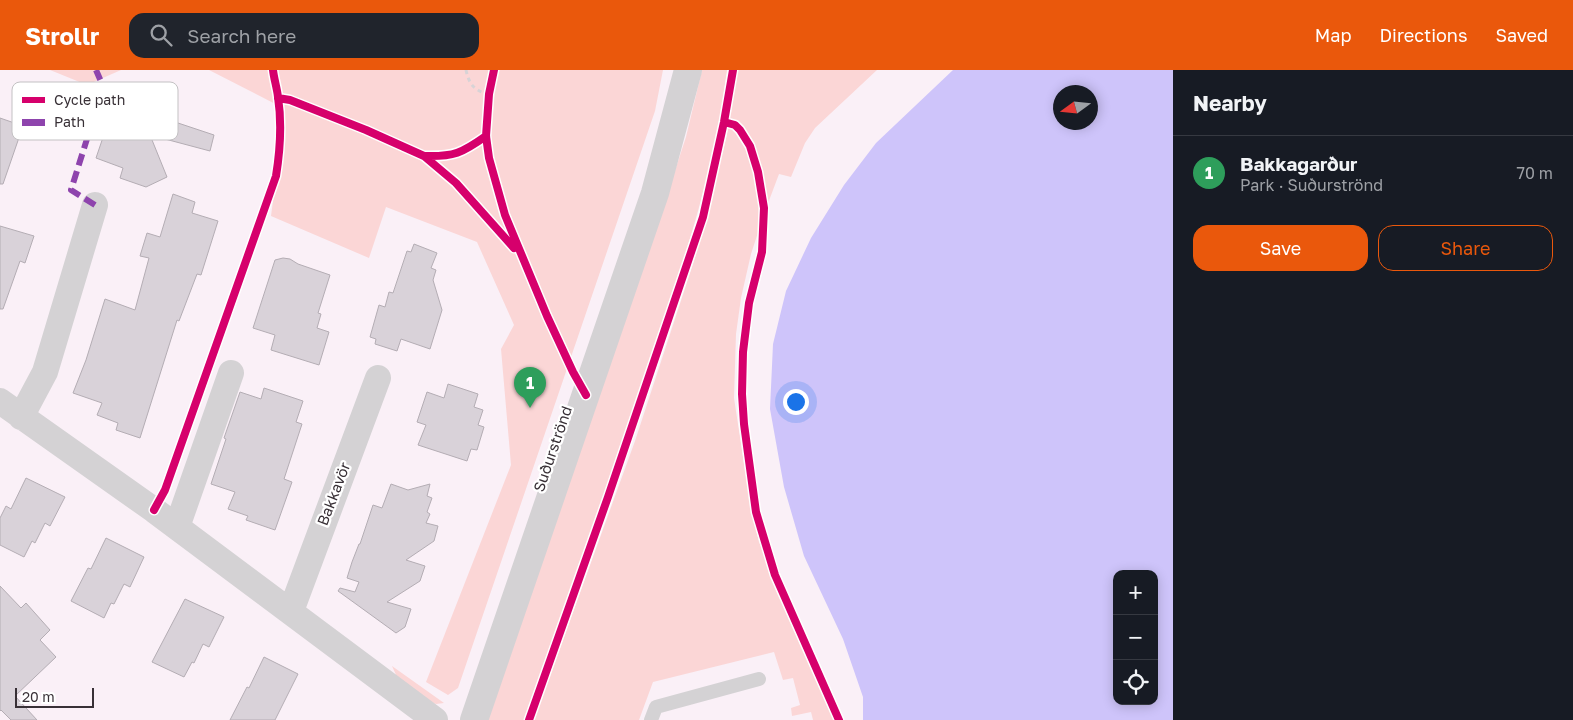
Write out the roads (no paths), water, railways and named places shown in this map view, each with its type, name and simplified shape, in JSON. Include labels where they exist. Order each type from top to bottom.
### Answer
[{"type":"street","name":"Suðurströnd","points":[[474,720],[646,219],[674,127],[688,70]]},
{"type":"street","points":[[21,417],[45,372],[95,205]]},
{"type":"street","points":[[177,527],[231,374]]},
{"type":"street","name":"Bakkavör","points":[[290,611],[378,378]]},
{"type":"street","points":[[0,401],[177,527],[435,720]]},
{"type":"lane","points":[[651,720],[656,708],[759,679]]},
{"type":"place","name":"Bakkagarður","points":[[530,408]]}]
